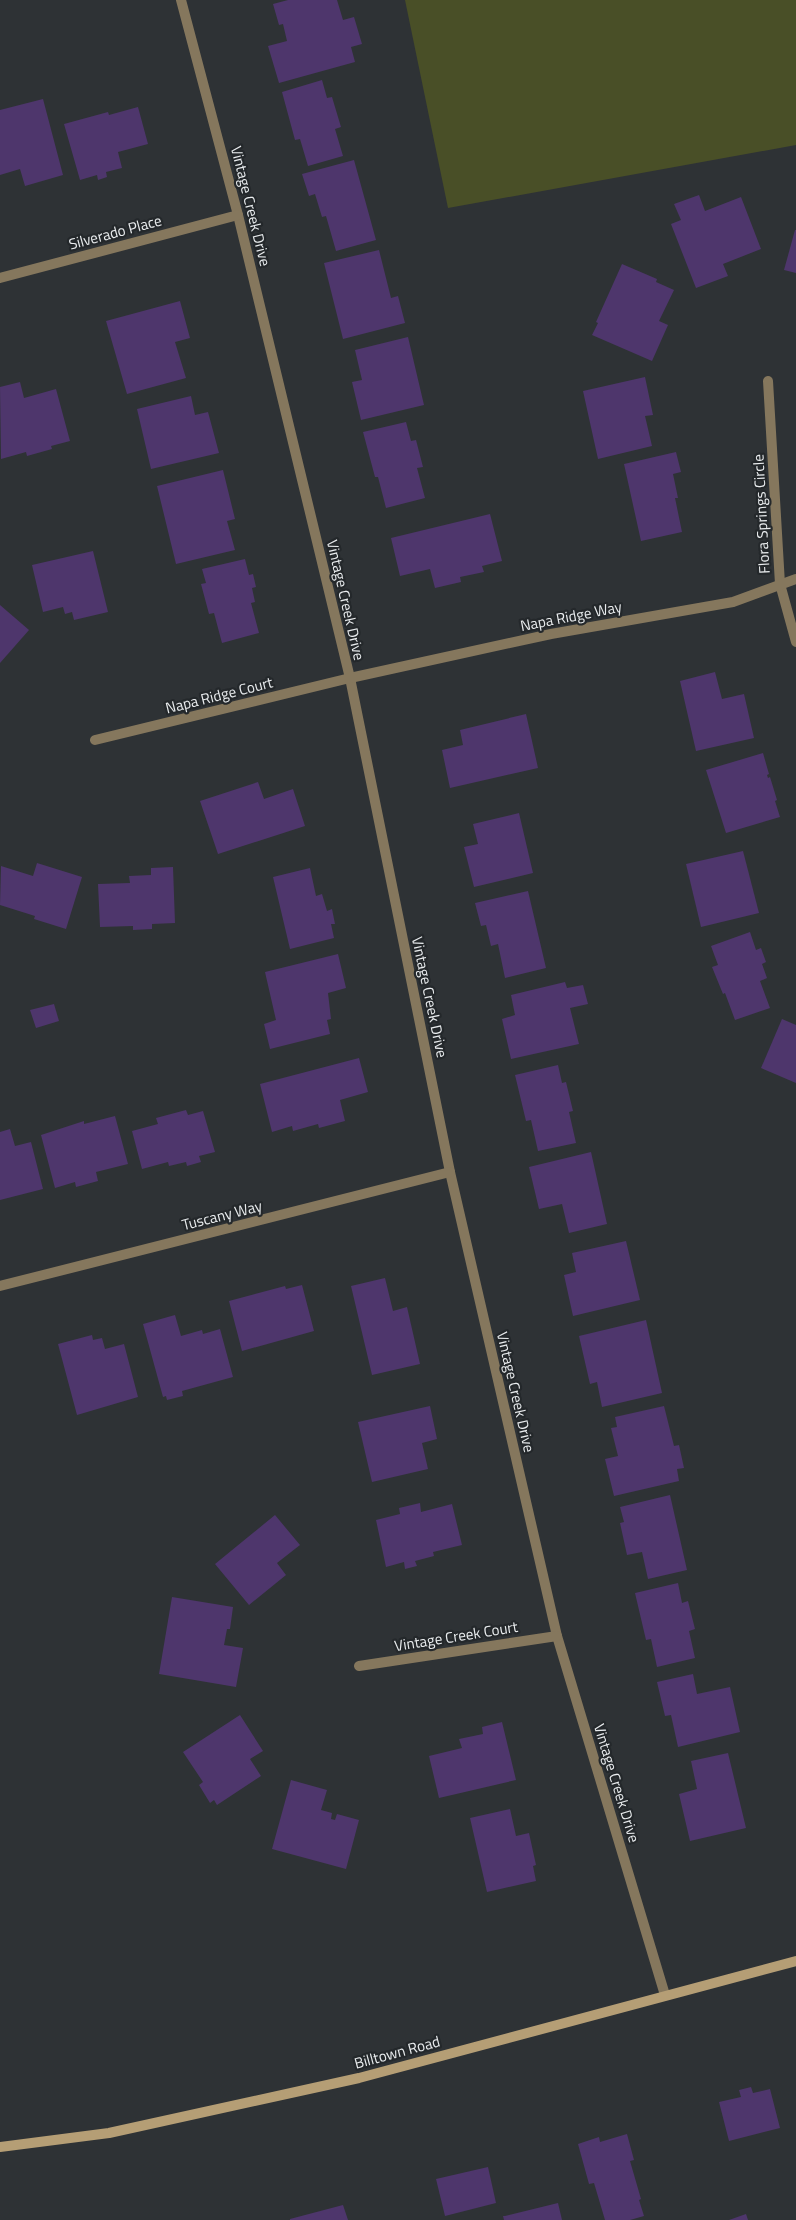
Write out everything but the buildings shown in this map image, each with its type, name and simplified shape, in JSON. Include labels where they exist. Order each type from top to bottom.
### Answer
[{"type":"main road","name":"Billtown Road","points":[[0,2147],[109,2133],[359,2078],[796,1960]]},
{"type":"street","name":"Vintage Creek Drive","points":[[182,0],[238,215],[350,678],[450,1172],[557,1636],[665,1996]]},
{"type":"street","name":"Silverado Place","points":[[0,278],[238,215]]},
{"type":"street","name":"Flora Springs Circle","points":[[768,382],[780,584],[796,642]]},
{"type":"street","name":"Napa Ridge Way","points":[[350,678],[551,634],[733,602],[796,579]]},
{"type":"street","name":"Napa Ridge Court","points":[[95,740],[350,678]]},
{"type":"street","name":"Tuscany Way","points":[[0,1286],[450,1172]]},
{"type":"street","name":"Vintage Creek Court","points":[[359,1666],[557,1636]]},
{"type":"green space","points":[[405,0],[796,0],[796,145],[448,208]]}]
